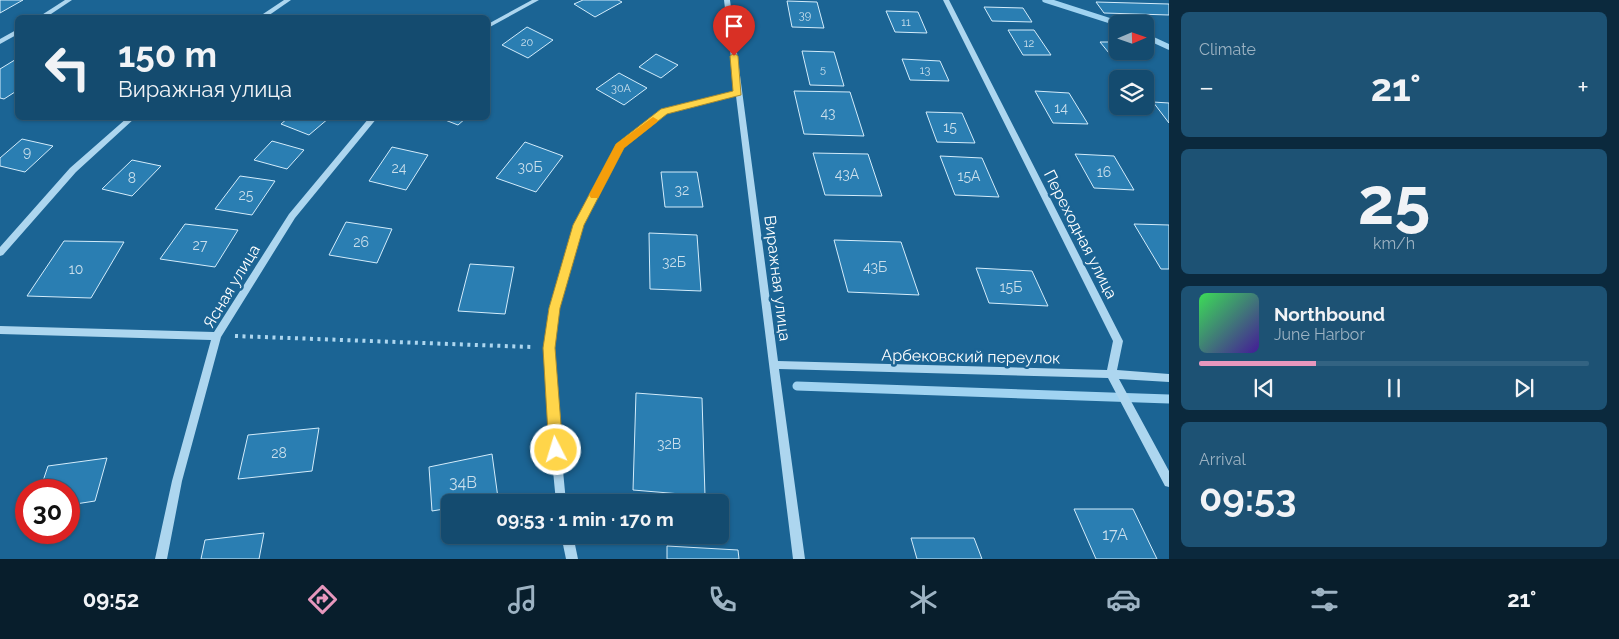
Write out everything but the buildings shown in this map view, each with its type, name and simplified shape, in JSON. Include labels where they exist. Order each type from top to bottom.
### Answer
[{"type":"street","points":[[45,15],[69,0]]},
{"type":"street","points":[[265,15],[288,0]]},
{"type":"street","points":[[490,25],[536,0]]},
{"type":"street","name":"Виражная улица","points":[[727,0],[799,559]]},
{"type":"street","name":"Переходная улица","points":[[946,0],[1118,341],[1111,374]]},
{"type":"street","points":[[0,42],[15,33]]},
{"type":"street","points":[[560,494],[551,398],[549,348],[554,308],[579,225],[620,146],[664,112],[738,93]]},
{"type":"street","points":[[0,253],[73,170],[129,120]]},
{"type":"street","name":"Ясная улица","points":[[161,559],[177,481],[217,336],[292,216],[371,120]]},
{"type":"street","points":[[0,330],[217,336]]},
{"type":"street","name":"Арбековский переулок","points":[[773,366],[1111,374],[1169,378]]},
{"type":"street","points":[[1111,374],[1169,482]]},
{"type":"street","points":[[569,544],[572,559]]},
{"type":"path","points":[[217,336],[549,348]]},
{"type":"waterway","points":[[1045,0],[1109,20]]},
{"type":"waterway","points":[[1154,40],[1169,47]]},
{"type":"waterway","points":[[797,386],[1169,399]]},
{"type":"slow traffic","points":[[594,195],[620,146],[653,120]]},
{"type":"route","points":[[556,450],[549,348],[554,308],[579,225],[620,146],[664,112],[738,93],[734,56]]}]
